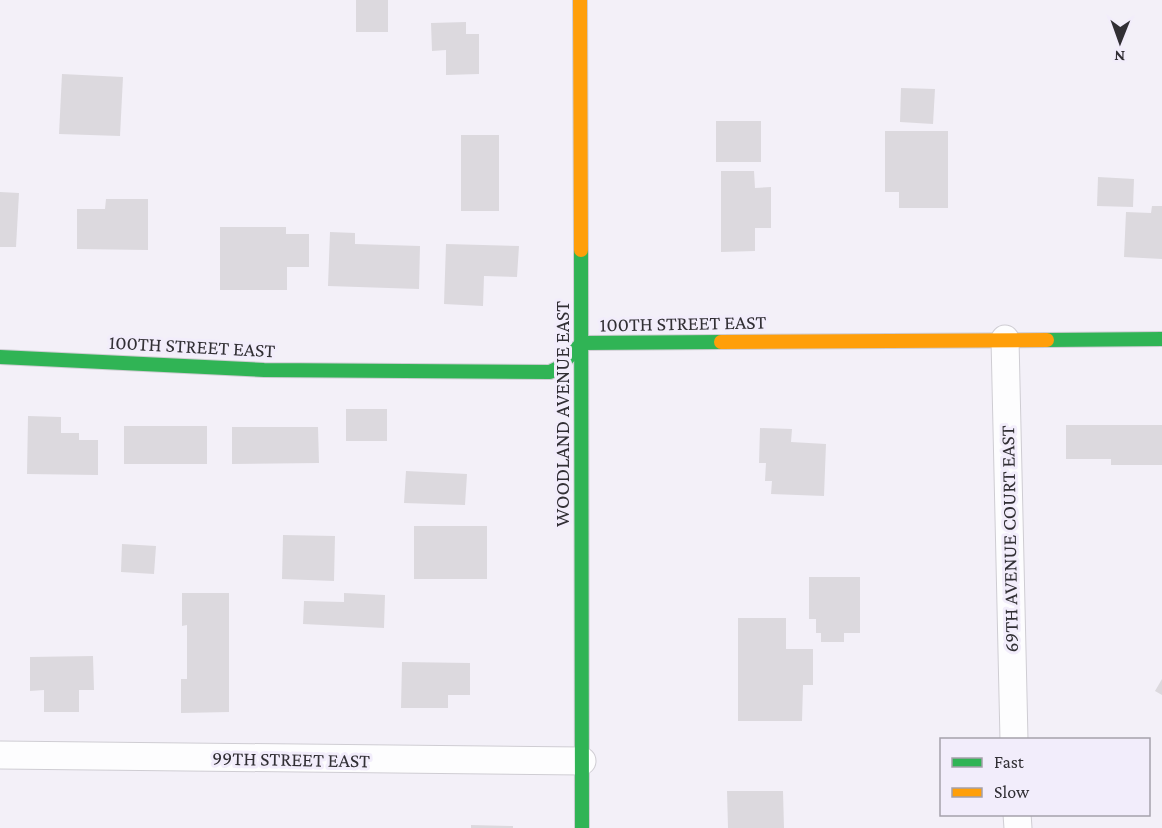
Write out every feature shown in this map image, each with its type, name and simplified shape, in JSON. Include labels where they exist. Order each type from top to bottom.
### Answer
[{"type":"street","name":"WOODLAND AVENUE EAST","points":[[580,0],[582,828]]},
{"type":"street","name":"69TH AVENUE COURT EAST","points":[[1005,339],[1014,738]]},
{"type":"street","name":"100TH STREET EAST","points":[[0,357],[264,370],[550,372],[558,368],[582,343],[1162,339]]},
{"type":"street","name":"99TH STREET EAST","points":[[0,755],[582,761]]},
{"type":"building","points":[[356,0],[388,0],[388,32],[356,32]]},
{"type":"building","points":[[466,22],[466,34],[479,34],[479,74],[446,75],[446,50],[432,51],[431,23]]},
{"type":"building","points":[[62,74],[123,77],[120,136],[59,134]]},
{"type":"building","points":[[901,88],[935,89],[933,124],[900,122]]},
{"type":"building","points":[[716,121],[761,121],[761,162],[716,162]]},
{"type":"building","points":[[885,131],[948,131],[948,208],[899,208],[899,192],[885,192]]},
{"type":"building","points":[[461,135],[499,135],[499,211],[461,211]]},
{"type":"building","points":[[721,171],[754,171],[755,188],[771,187],[771,228],[755,228],[755,251],[721,252]]},
{"type":"building","points":[[1098,177],[1134,179],[1133,207],[1097,206]]},
{"type":"building","points":[[0,192],[19,193],[16,247],[0,247]]},
{"type":"building","points":[[106,199],[148,199],[148,250],[77,249],[77,209],[105,209]]},
{"type":"building","points":[[1152,206],[1162,206],[1162,259],[1124,257],[1126,212],[1151,213]]},
{"type":"building","points":[[220,227],[286,227],[286,234],[309,234],[309,267],[287,267],[287,290],[220,290]]},
{"type":"building","points":[[330,232],[355,233],[355,244],[420,246],[419,289],[328,286]]},
{"type":"building","points":[[446,244],[519,246],[517,277],[484,276],[483,306],[444,304]]},
{"type":"building","points":[[346,409],[387,409],[387,441],[346,441]]},
{"type":"building","points":[[28,416],[61,417],[61,433],[79,433],[79,440],[98,440],[98,475],[27,474]]},
{"type":"building","points":[[1066,425],[1162,425],[1162,465],[1111,465],[1111,459],[1066,459]]},
{"type":"building","points":[[124,426],[207,426],[207,464],[124,464]]},
{"type":"building","points":[[232,427],[318,427],[319,463],[232,464]]},
{"type":"building","points":[[760,428],[792,429],[791,442],[826,444],[824,496],[771,494],[772,481],[765,481],[766,463],[759,463]]},
{"type":"building","points":[[406,471],[467,474],[465,505],[404,503]]},
{"type":"building","points":[[414,526],[487,526],[487,579],[414,579]]},
{"type":"building","points":[[283,535],[335,536],[334,581],[282,579]]},
{"type":"building","points":[[122,544],[156,546],[154,574],[121,572]]},
{"type":"building","points":[[809,577],[860,577],[860,633],[844,633],[844,642],[821,642],[821,633],[816,633],[816,619],[809,619]]},
{"type":"building","points":[[182,593],[229,593],[229,712],[181,713],[181,679],[187,679],[187,625],[182,626]]},
{"type":"building","points":[[344,593],[385,595],[384,628],[303,624],[304,601],[344,602]]},
{"type":"building","points":[[738,618],[786,618],[786,649],[813,649],[813,685],[803,685],[802,721],[738,721]]},
{"type":"building","points":[[93,656],[94,690],[79,690],[79,712],[44,712],[44,690],[30,691],[30,657]]},
{"type":"building","points":[[402,662],[470,663],[470,695],[448,695],[448,708],[401,708]]},
{"type":"building","points":[[1162,679],[1162,695],[1155,691]]},
{"type":"building","points":[[727,791],[783,791],[784,828],[728,828]]},
{"type":"building","points":[[471,825],[513,826],[513,828],[471,828]]},
{"type":"traffic: fast","points":[[581,250],[582,828]]},
{"type":"traffic: fast","points":[[1047,340],[1162,339]]},
{"type":"traffic: fast","points":[[0,357],[264,370],[550,372],[558,368],[582,343],[721,342]]},
{"type":"traffic: slow","points":[[580,0],[581,250]]},
{"type":"traffic: slow","points":[[721,342],[1047,340]]}]
